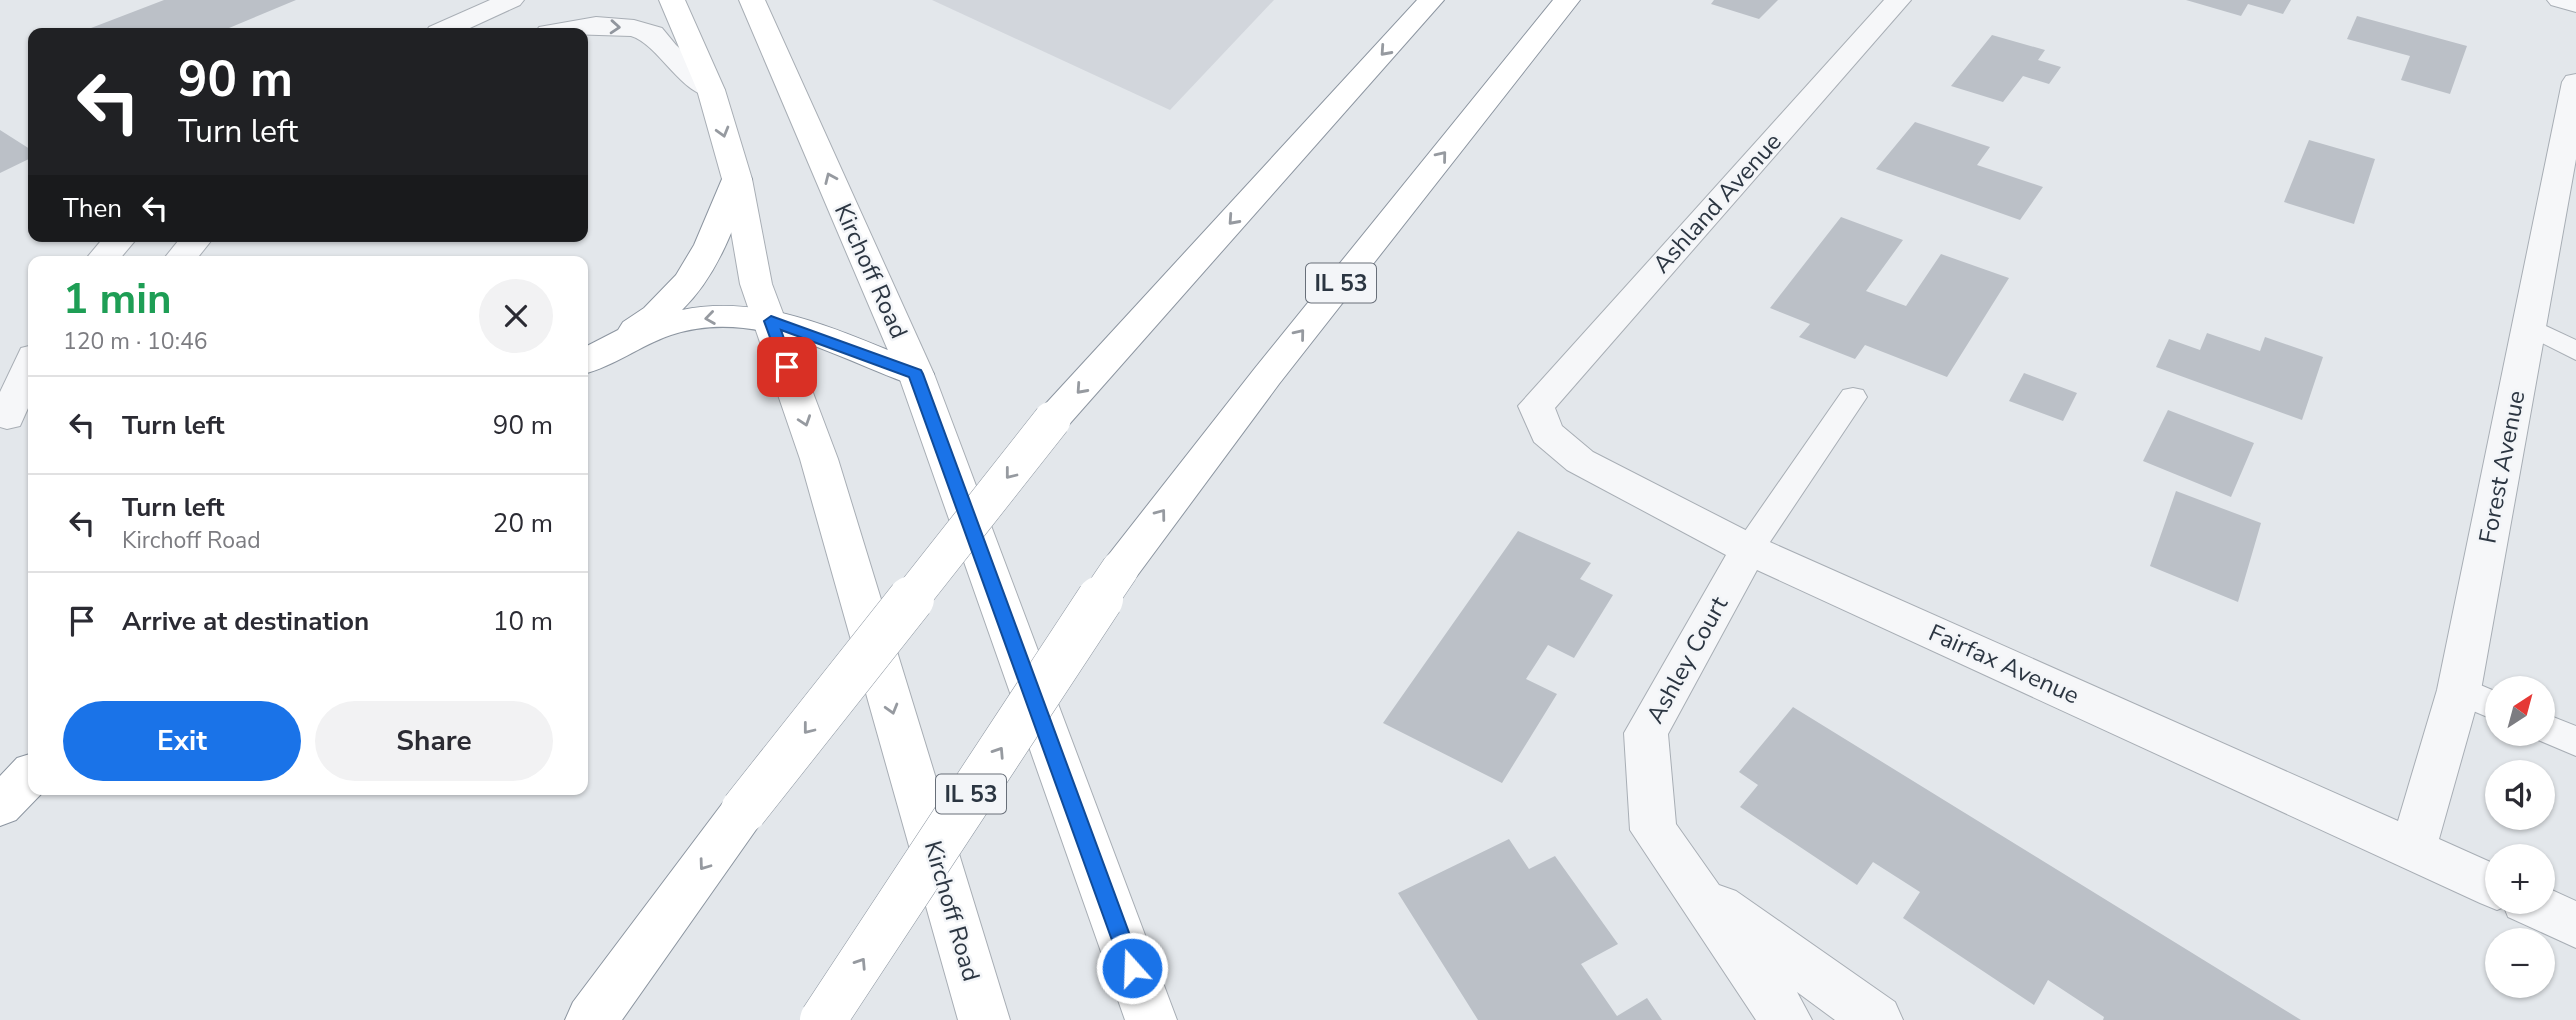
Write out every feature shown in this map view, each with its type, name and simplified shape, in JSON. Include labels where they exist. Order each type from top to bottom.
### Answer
[{"type":"main road","name":"Kirchoff Road","points":[[672,0],[711,90],[737,179],[756,284],[819,459],[984,1020]]},
{"type":"main road","name":"Kirchoff Road","points":[[752,0],[916,374],[1151,1020]]},
{"type":"main road","points":[[591,1020],[744,810],[1052,420],[1431,0]]},
{"type":"main road","name":"IL 53","points":[[823,1020],[1120,569],[1267,376],[1567,0]]},
{"type":"main road","points":[[596,355],[671,303],[700,268],[737,179]]},
{"type":"main road","points":[[596,355],[640,334],[717,316],[738,315],[771,321],[916,374]]},
{"type":"main road","points":[[0,806],[28,777]]},
{"type":"street","points":[[449,28],[511,0]]},
{"type":"street","points":[[535,28],[596,0]]},
{"type":"street","name":"Ashland Avenue","points":[[1536,406],[1898,0]]},
{"type":"street","points":[[2560,0],[2576,4]]},
{"type":"street","points":[[578,28],[596,25],[634,28],[653,34],[666,51],[711,90]]},
{"type":"street","name":"Forest Avenue","points":[[2413,848],[2459,690],[2576,82]]},
{"type":"street","points":[[105,256],[117,242]]},
{"type":"street","points":[[182,256],[194,242]]},
{"type":"street","points":[[13,413],[28,370]]},
{"type":"street","name":"Fairfax Avenue","points":[[1536,406],[1547,433],[1580,461],[1749,549],[2485,882]]},
{"type":"street","name":"Ashley Court","points":[[1749,549],[1646,733],[1653,830],[1786,1020]]},
{"type":"street","name":"Ashley Court","points":[[1694,890],[1877,1020]]},
{"type":"street","points":[[2553,914],[2576,925]]},
{"type":"lane","points":[[2529,326],[2576,351]]},
{"type":"lane","points":[[1749,549],[1853,397]]},
{"type":"lane","points":[[2459,690],[2485,702]]},
{"type":"lane","points":[[2555,732],[2576,742]]},
{"type":"shaded area","points":[[932,0],[1274,0],[1170,110]]},
{"type":"building","points":[[164,0],[296,0],[229,28],[91,28]]},
{"type":"building","points":[[1714,0],[1778,0],[1759,19],[1711,4]]},
{"type":"building","points":[[2186,0],[2291,0],[2283,14],[2248,4],[2241,16]]},
{"type":"building","points":[[2357,16],[2467,46],[2450,94],[2401,80],[2410,56],[2347,39]]},
{"type":"building","points":[[1992,35],[2045,50],[2038,60],[2061,67],[2049,84],[2023,76],[2003,102],[1951,86]]},
{"type":"building","points":[[1915,122],[1990,147],[1977,165],[2043,187],[2020,220],[1876,169]]},
{"type":"building","points":[[0,130],[28,148],[28,159],[0,173]]},
{"type":"building","points":[[2309,140],[2375,159],[2354,224],[2284,202]]},
{"type":"building","points":[[1841,217],[1903,240],[1866,291],[1906,306],[1941,254],[2009,278],[1947,377],[1865,345],[1855,359],[1799,337],[1810,324],[1770,308]]},
{"type":"building","points":[[2207,333],[2260,351],[2265,337],[2323,357],[2302,420],[2156,367],[2169,339],[2200,350]]},
{"type":"building","points":[[2024,373],[2077,393],[2063,421],[2009,401]]},
{"type":"building","points":[[2168,410],[2254,443],[2231,497],[2143,461]]},
{"type":"building","points":[[2176,491],[2261,523],[2238,602],[2150,566]]},
{"type":"building","points":[[1518,531],[1591,563],[1580,579],[1613,595],[1574,658],[1548,645],[1526,679],[1557,694],[1502,783],[1383,723]]},
{"type":"building","points":[[1793,707],[2301,1020],[2103,1020],[2104,1017],[2048,980],[2034,1005],[1903,918],[1920,892],[1873,862],[1857,885],[1740,807],[1758,785],[1739,772]]},
{"type":"building","points":[[1509,839],[1529,869],[1555,856],[1618,944],[1581,964],[1617,1016],[1647,998],[1662,1020],[1478,1020],[1398,893]]},
{"type":"route","points":[[787,367],[771,321],[916,374],[1132,968]]}]
